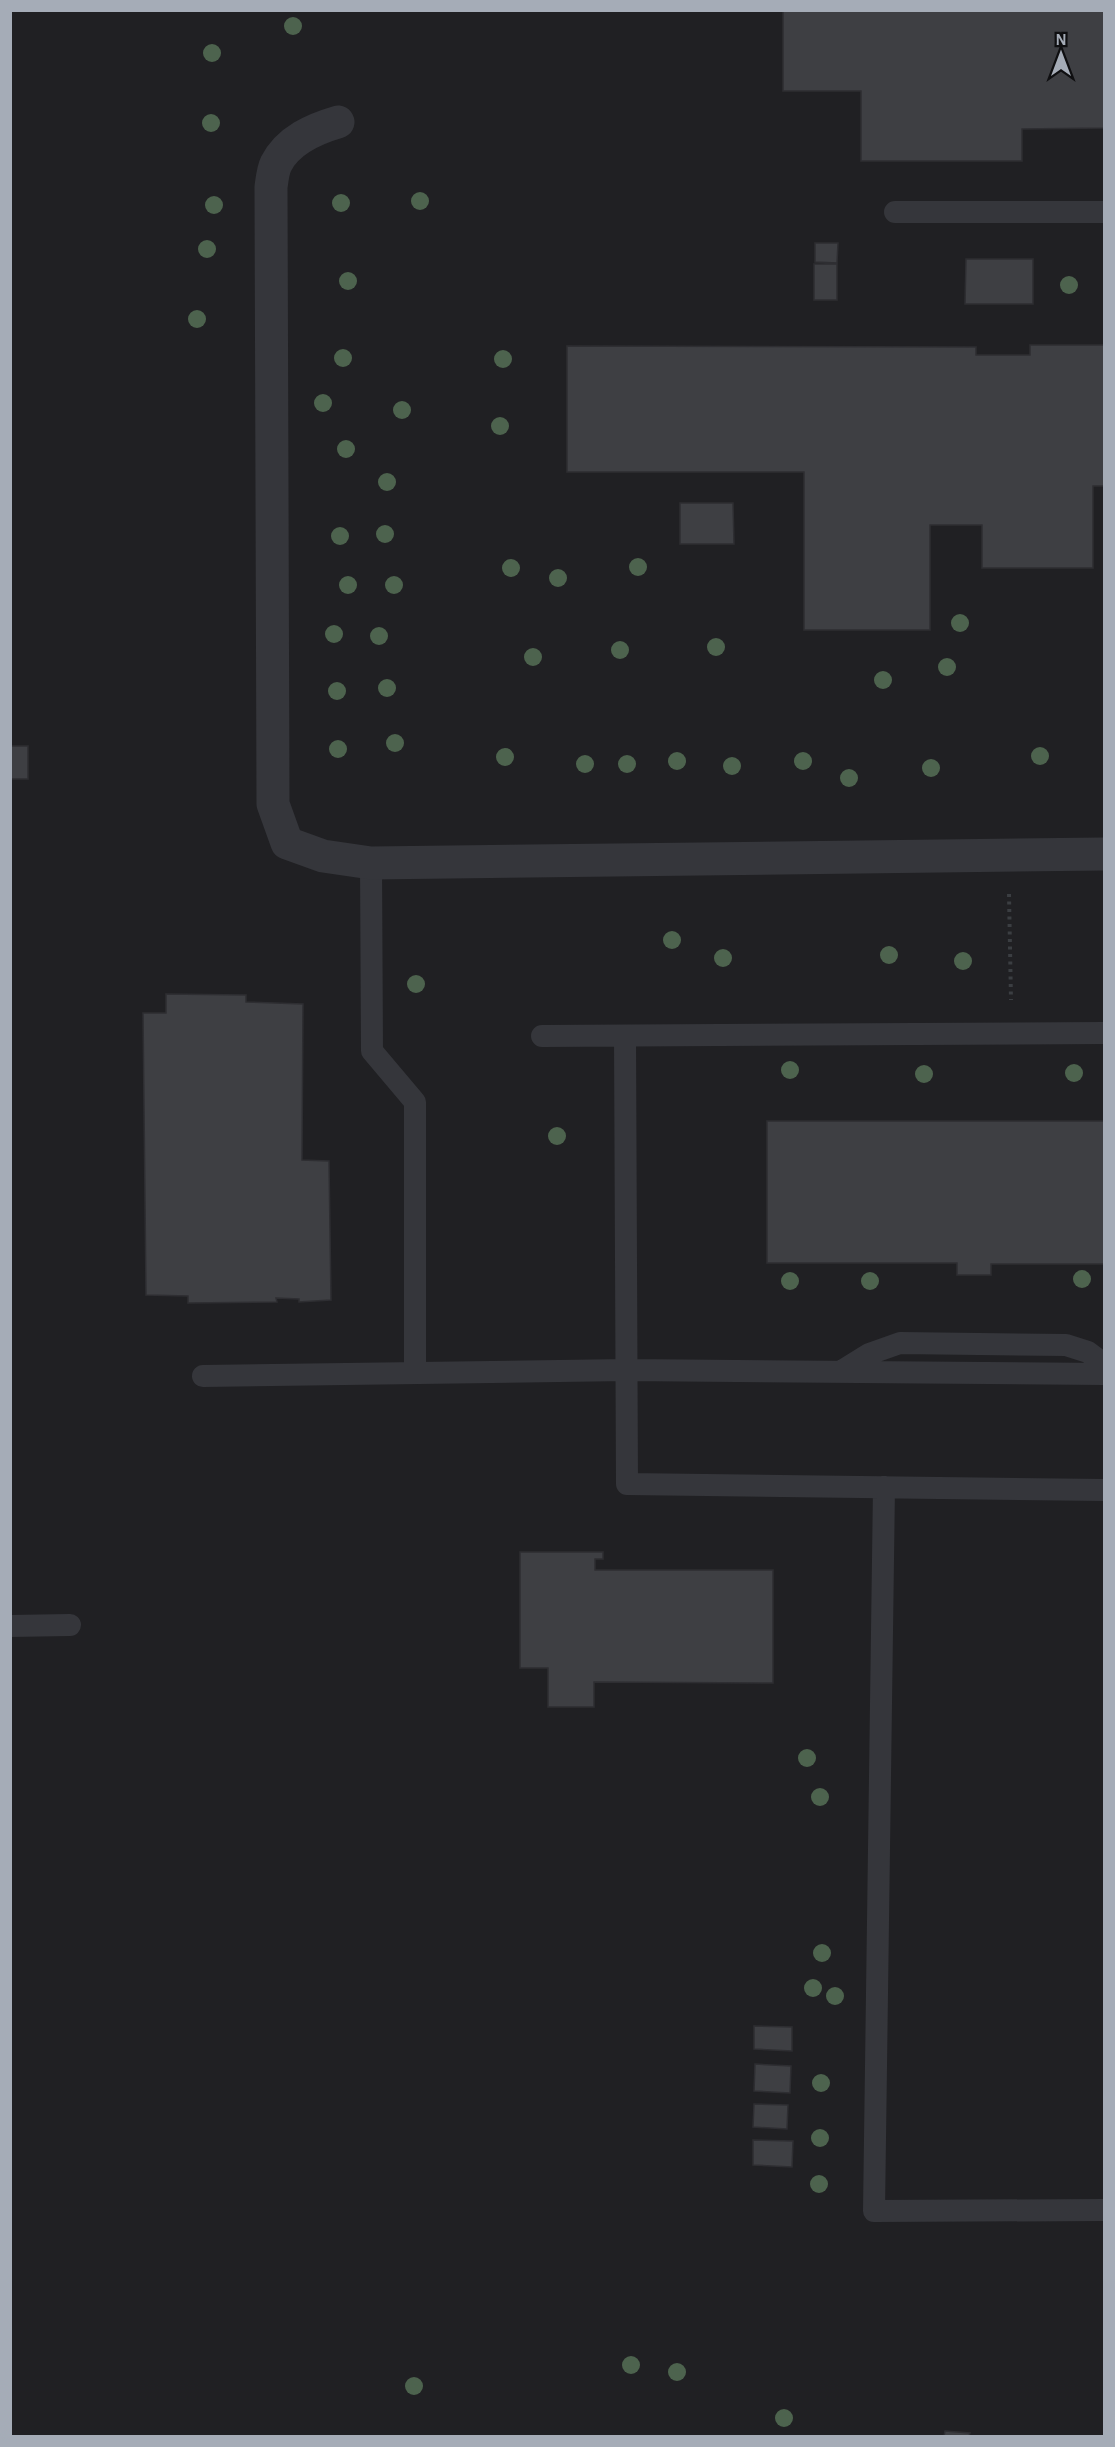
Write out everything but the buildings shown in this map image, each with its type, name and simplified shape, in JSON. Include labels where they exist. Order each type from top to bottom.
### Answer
[{"type":"street","points":[[338,122],[315,129],[293,143],[276,164],[271,187],[273,804],[287,843],[323,856],[371,863],[1104,854]]},
{"type":"lane","points":[[896,212],[1104,212]]},
{"type":"lane","points":[[371,863],[372,1051],[415,1102],[415,1373]]},
{"type":"lane","points":[[543,1036],[1104,1033]]},
{"type":"lane","points":[[625,1036],[627,1484],[1104,1490]]},
{"type":"lane","points":[[840,1372],[869,1354],[900,1343],[1066,1345],[1088,1352],[1104,1365]]},
{"type":"lane","points":[[203,1376],[627,1370],[1104,1374]]},
{"type":"lane","points":[[884,1487],[874,2211],[1104,2210]]},
{"type":"lane","points":[[10,1626],[70,1625]]},
{"type":"path","points":[[1009,854],[1011,1033]]},
{"type":"shaded area","points":[[11,11],[1104,11],[1104,2436],[11,2436]]}]
